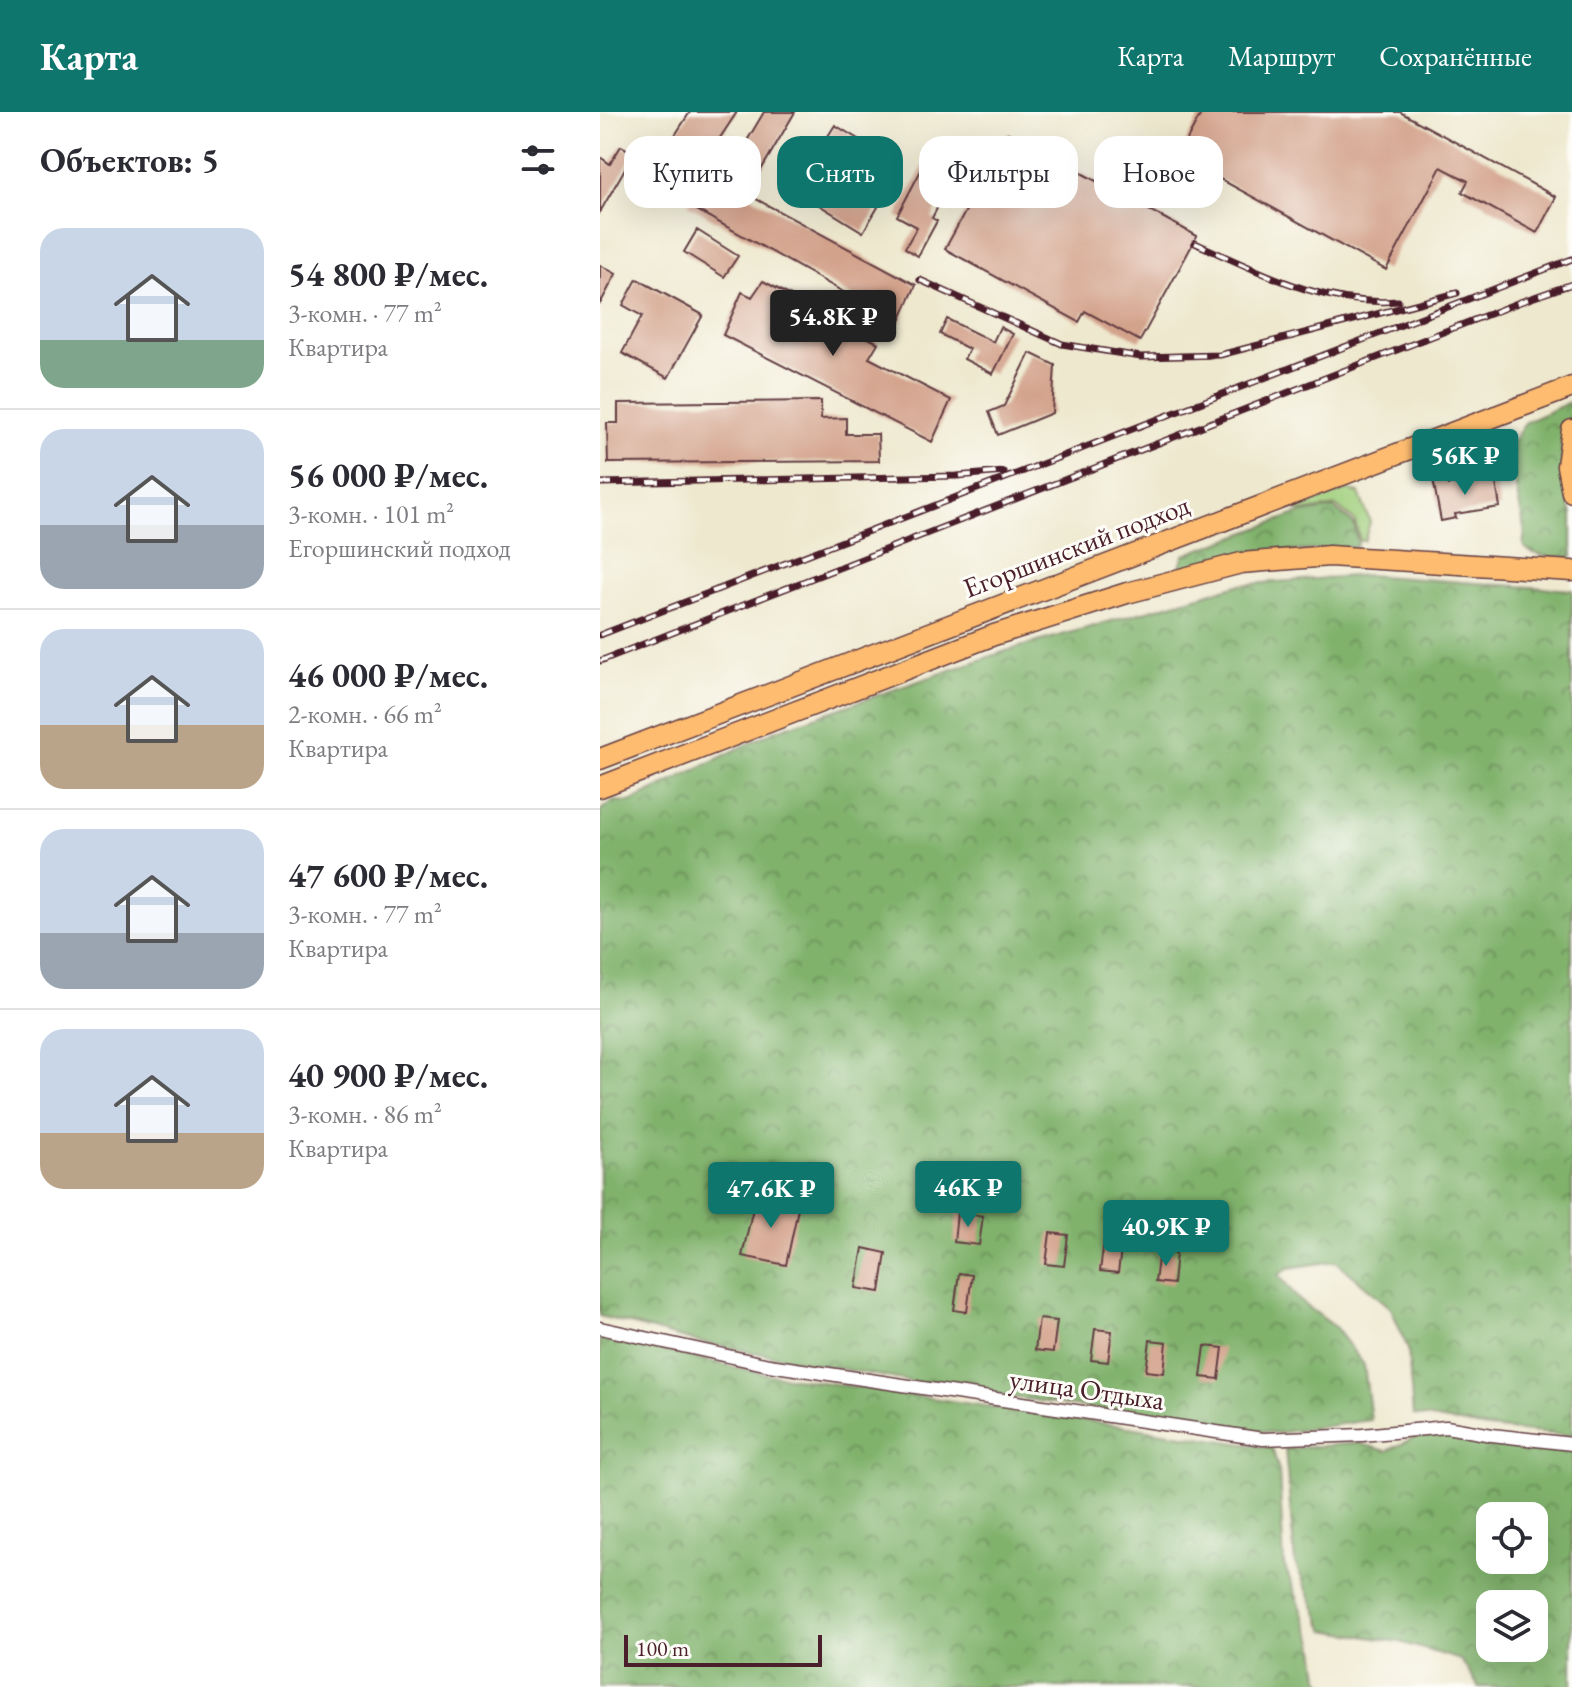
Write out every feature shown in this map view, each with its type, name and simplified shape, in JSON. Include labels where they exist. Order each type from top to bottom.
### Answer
[{"type":"main road","name":"Егоршинский подход","points":[[600,759],[1572,387]]},
{"type":"main road","points":[[1572,430],[1567,466],[1572,492]]},
{"type":"main road","name":"Егоршинский подход","points":[[600,787],[994,635],[1127,593],[1241,563],[1329,556],[1572,571]]},
{"type":"street","name":"улица Отдыха","points":[[600,1328],[769,1365],[1263,1439],[1362,1435],[1446,1427],[1572,1444]]},
{"type":"green space","points":[[1572,401],[1572,411],[1561,441],[1562,481],[1572,515],[1572,557],[1539,555],[1523,545],[1525,533],[1512,468],[1513,441],[1526,422]]},
{"type":"green space","points":[[1347,490],[1359,493],[1370,522],[1364,541],[1360,541],[1355,521],[1336,506],[1300,512],[1296,509]]},
{"type":"green space","points":[[1334,508],[1354,524],[1358,542],[1356,547],[1297,551],[1191,568],[1180,566],[1184,555],[1297,514]]},
{"type":"green space","points":[[1366,575],[1572,590],[1572,1436],[1488,1428],[1413,1415],[1408,1349],[1391,1308],[1336,1261],[1288,1268],[1279,1275],[1299,1300],[1335,1327],[1364,1365],[1371,1420],[1277,1433],[940,1387],[693,1341],[600,1316],[600,811],[613,801],[630,802],[774,731],[1006,651],[1238,585]]},
{"type":"green space","points":[[600,1337],[767,1374],[1272,1448],[1279,1471],[1284,1564],[1314,1641],[1319,1676],[1326,1687],[600,1687]]},
{"type":"green space","points":[[1428,1431],[1572,1450],[1572,1687],[1479,1687],[1461,1660],[1400,1642],[1325,1630],[1295,1563],[1285,1449],[1358,1443],[1387,1451]]},
{"type":"building","points":[[690,112],[737,112],[721,136],[675,136]]},
{"type":"building","points":[[764,112],[795,112],[781,136],[777,136],[777,143],[761,170],[761,136],[750,136]]},
{"type":"building","points":[[1202,112],[1400,112],[1556,197],[1537,233],[1462,192],[1468,181],[1441,167],[1386,270],[1223,181],[1223,136],[1189,136]]},
{"type":"building","points":[[835,125],[853,136],[828,136]]},
{"type":"building","points":[[621,146],[624,148],[624,170],[600,212],[600,157],[610,164]]},
{"type":"building","points":[[1078,171],[1094,180],[1094,208],[1146,208],[1197,236],[1140,341],[1085,311],[1079,322],[945,249],[967,208],[1078,208]]},
{"type":"building","points":[[919,174],[919,208],[937,208],[932,218],[937,221],[918,256],[905,248],[917,227],[897,216]]},
{"type":"building","points":[[761,202],[916,285],[899,323],[693,208],[761,208]]},
{"type":"building","points":[[824,208],[877,208],[863,232]]},
{"type":"building","points":[[697,230],[738,256],[724,277],[684,252]]},
{"type":"building","points":[[600,265],[616,274],[600,304]]},
{"type":"building","points":[[637,279],[703,315],[668,378],[622,353],[642,316],[623,305]]},
{"type":"building","points":[[763,281],[878,343],[869,358],[951,400],[932,442],[723,335],[742,292],[752,297]]},
{"type":"building","points":[[947,319],[993,342],[1000,327],[1013,334],[993,374],[964,359],[969,349],[940,334]]},
{"type":"building","points":[[1030,353],[1055,365],[1052,413],[998,435],[989,412],[1004,406]]},
{"type":"building","points":[[821,401],[821,419],[846,418],[846,434],[878,434],[879,461],[608,463],[607,423],[618,423],[618,403]]},
{"type":"building","points":[[1448,476],[1449,485],[1495,477],[1500,507],[1455,514],[1456,518],[1441,521],[1433,479]]},
{"type":"building","points":[[756,1195],[799,1204],[786,1265],[742,1256]]},
{"type":"building","points":[[957,1213],[983,1216],[979,1245],[954,1242]]},
{"type":"building","points":[[1050,1233],[1068,1235],[1064,1266],[1046,1264]]},
{"type":"building","points":[[1104,1240],[1122,1242],[1118,1273],[1100,1271]]},
{"type":"building","points":[[863,1248],[886,1253],[880,1292],[856,1288]]},
{"type":"building","points":[[1159,1251],[1176,1253],[1173,1284],[1155,1282]]},
{"type":"building","points":[[959,1273],[972,1275],[967,1312],[954,1310]]},
{"type":"building","points":[[1039,1319],[1057,1321],[1053,1352],[1035,1350]]},
{"type":"building","points":[[1095,1329],[1112,1331],[1108,1362],[1091,1360]]},
{"type":"building","points":[[1150,1340],[1167,1342],[1164,1373],[1146,1371]]},
{"type":"building","points":[[1205,1346],[1223,1348],[1219,1379],[1201,1377]]},
{"type":"railway","points":[[1195,243],[1269,276],[1319,293],[1345,299],[1398,301]]},
{"type":"railway","points":[[600,635],[1572,259]]},
{"type":"railway","points":[[920,280],[1062,344],[1141,357],[1220,355],[1457,293]]},
{"type":"railway","points":[[600,661],[1572,284]]},
{"type":"railway","points":[[600,483],[957,476],[1004,472]]}]
